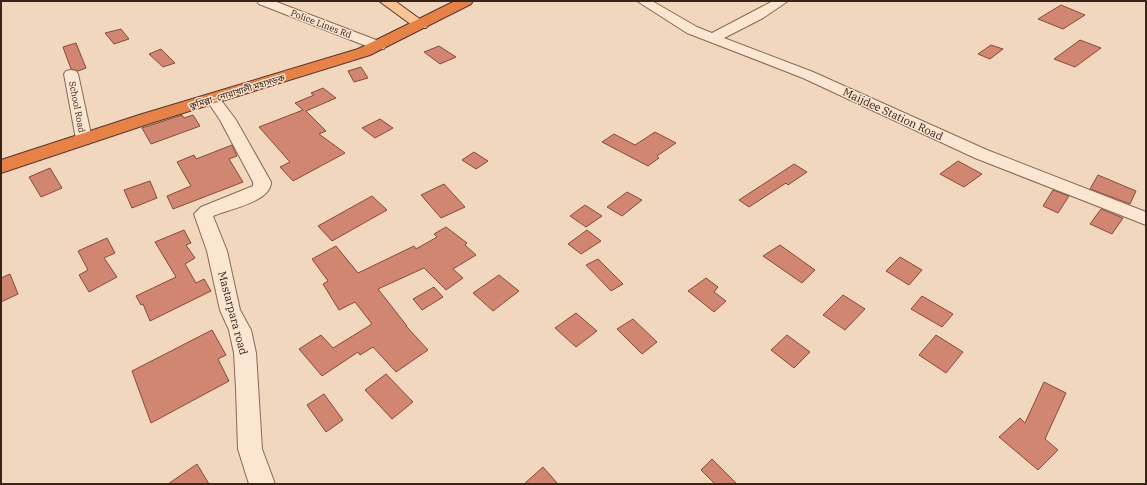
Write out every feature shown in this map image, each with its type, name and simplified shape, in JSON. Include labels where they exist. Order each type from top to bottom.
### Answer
[{"type":"highway","name":"কুমিল্লা–নোয়াখালী মহাসড়ক","points":[[1,167],[145,119],[214,99],[379,46],[466,1]]},
{"type":"main road","points":[[386,1],[421,25]]},
{"type":"street","name":"Police Lines Rd","points":[[263,1],[379,46]]},
{"type":"street","name":"Maijdee Station Road","points":[[643,1],[692,30],[808,75],[981,154],[1146,219]]},
{"type":"street","points":[[713,38],[759,15],[782,1]]},
{"type":"street","name":"School Road","points":[[71,74],[84,139]]},
{"type":"street","name":"Mastarpara road","points":[[214,99],[228,120],[262,182],[262,188],[257,193],[207,211],[203,214],[217,251],[230,310],[240,330],[245,354],[248,388],[250,450],[262,484]]},
{"type":"building","points":[[1061,5],[1085,15],[1063,29],[1038,19]]},
{"type":"building","points":[[121,29],[129,39],[114,44],[105,33]]},
{"type":"building","points":[[1080,40],[1101,48],[1075,67],[1054,59]]},
{"type":"building","points":[[76,43],[86,68],[78,71],[71,69],[63,47]]},
{"type":"building","points":[[991,45],[1003,49],[990,59],[978,54]]},
{"type":"building","points":[[439,46],[456,57],[440,64],[424,52]]},
{"type":"building","points":[[161,49],[175,63],[163,67],[149,54]]},
{"type":"building","points":[[361,67],[368,78],[354,82],[348,71]]},
{"type":"building","points":[[323,88],[336,98],[306,111],[326,131],[319,134],[345,153],[293,181],[280,167],[290,162],[259,127],[303,110],[295,103],[314,95],[311,93]]},
{"type":"building","points":[[182,115],[184,118],[193,115],[200,126],[151,144],[142,128]]},
{"type":"building","points":[[380,119],[393,128],[375,138],[362,128]]},
{"type":"building","points":[[655,132],[676,143],[657,156],[659,158],[648,166],[602,142],[614,134],[635,145]]},
{"type":"building","points":[[232,145],[237,156],[229,159],[243,182],[173,209],[167,196],[191,186],[177,162],[194,155],[196,159]]},
{"type":"building","points":[[474,152],[488,161],[476,169],[462,160]]},
{"type":"building","points":[[958,161],[982,174],[964,187],[940,174]]},
{"type":"building","points":[[794,164],[807,172],[788,185],[786,183],[749,207],[739,200]]},
{"type":"building","points":[[50,168],[62,188],[41,197],[29,177]]},
{"type":"building","points":[[1098,175],[1136,191],[1130,204],[1090,189]]},
{"type":"building","points":[[150,181],[157,198],[132,208],[124,190]]},
{"type":"building","points":[[444,184],[465,207],[441,218],[421,195]]},
{"type":"building","points":[[1053,190],[1069,196],[1058,213],[1043,206]]},
{"type":"building","points":[[627,192],[642,200],[622,216],[607,207]]},
{"type":"building","points":[[372,196],[387,210],[332,241],[318,226]]},
{"type":"building","points":[[585,205],[602,216],[586,227],[570,216]]},
{"type":"building","points":[[1101,209],[1123,218],[1112,234],[1090,224]]},
{"type":"building","points":[[446,227],[467,243],[465,245],[476,255],[453,269],[463,278],[446,290],[424,268],[378,289],[406,326],[428,350],[396,372],[373,347],[360,355],[358,352],[322,376],[299,349],[321,335],[333,348],[372,324],[355,302],[339,310],[323,284],[328,281],[312,259],[336,246],[358,273],[414,246],[416,249],[437,237],[434,234]]},
{"type":"building","points":[[184,230],[191,243],[186,245],[195,258],[185,264],[196,283],[204,279],[211,291],[150,321],[143,304],[141,305],[136,296],[176,277],[155,242]]},
{"type":"building","points":[[587,230],[601,241],[581,254],[568,244]]},
{"type":"building","points":[[107,238],[115,253],[104,258],[117,277],[89,292],[79,275],[88,270],[78,251]]},
{"type":"building","points":[[780,245],[815,270],[802,283],[763,256]]},
{"type":"building","points":[[900,257],[922,270],[909,285],[886,271]]},
{"type":"building","points":[[598,259],[623,284],[611,291],[586,265]]},
{"type":"building","points":[[10,274],[18,294],[1,302],[1,278]]},
{"type":"building","points":[[499,275],[519,291],[493,311],[473,293]]},
{"type":"building","points":[[706,278],[718,287],[714,292],[726,301],[714,312],[688,291]]},
{"type":"building","points":[[434,287],[443,297],[422,310],[413,299]]},
{"type":"building","points":[[843,295],[865,309],[845,330],[823,315]]},
{"type":"building","points":[[922,296],[953,314],[942,327],[911,309]]},
{"type":"building","points":[[576,313],[597,331],[576,347],[555,328]]},
{"type":"building","points":[[633,319],[657,342],[642,354],[617,329]]},
{"type":"building","points":[[212,330],[226,355],[218,359],[229,381],[151,423],[132,371]]},
{"type":"building","points":[[787,335],[810,352],[794,368],[771,350]]},
{"type":"building","points":[[936,335],[963,352],[946,373],[919,355]]},
{"type":"building","points":[[386,374],[413,402],[392,419],[365,390]]},
{"type":"building","points":[[1044,382],[1066,393],[1045,439],[1058,450],[1038,470],[999,437],[1020,418],[1025,423]]},
{"type":"building","points":[[324,394],[343,420],[326,432],[307,405]]},
{"type":"building","points":[[712,459],[737,484],[715,484],[701,470]]},
{"type":"building","points":[[197,464],[209,484],[168,484]]},
{"type":"building","points":[[543,467],[558,484],[524,484]]}]
